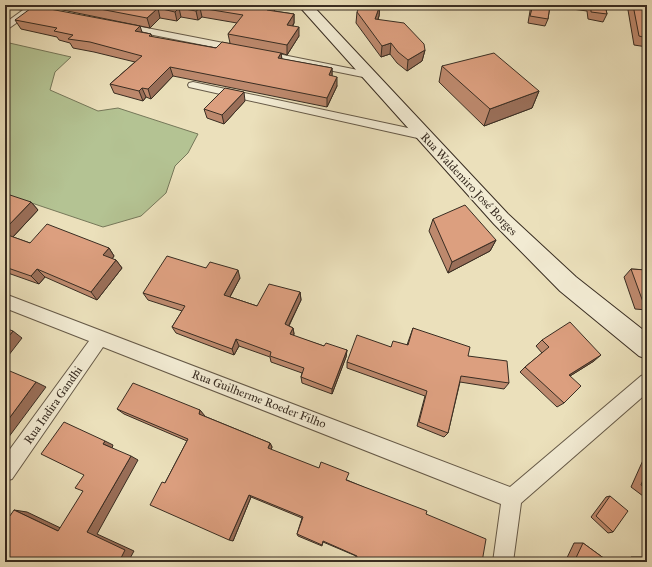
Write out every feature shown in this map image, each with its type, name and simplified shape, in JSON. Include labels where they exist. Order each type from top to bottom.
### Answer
[{"type":"main road","name":"Rua Waldemiro José Borges","points":[[305,5],[422,135],[501,219],[574,289],[647,348]]},
{"type":"street","points":[[12,5],[32,7],[61,15]]},
{"type":"street","points":[[624,5],[647,8]]},
{"type":"street","points":[[5,28],[32,7]]},
{"type":"street","points":[[108,24],[368,75]]},
{"type":"street","points":[[193,85],[422,135]]},
{"type":"street","name":"Rua Guilherme Roeder Filho","points":[[5,301],[512,498]]},
{"type":"street","name":"Rua Indira Gandhi","points":[[5,472],[100,338]]},
{"type":"street","points":[[503,562],[512,498],[647,382]]},
{"type":"green space","points":[[5,42],[71,57],[55,72],[50,90],[98,111],[118,108],[198,134],[188,153],[175,166],[166,193],[141,216],[103,227],[5,194]]},
{"type":"building","points":[[79,5],[271,5],[267,10],[294,14],[287,25],[299,27],[287,45],[228,34],[243,15],[200,8],[196,11],[179,8],[175,12],[158,8],[147,18]]},
{"type":"building","points":[[360,5],[380,5],[375,19],[404,23],[424,44],[425,50],[408,60],[398,52],[391,43],[382,46],[357,12]]},
{"type":"building","points":[[533,5],[550,5],[548,19],[530,16]]},
{"type":"building","points":[[591,5],[605,5],[607,14],[591,12]]},
{"type":"building","points":[[633,5],[647,5],[647,38],[639,36]]},
{"type":"building","points":[[34,6],[140,26],[135,31],[151,34],[149,36],[216,48],[222,42],[281,53],[278,58],[332,68],[329,75],[337,77],[327,98],[170,67],[148,89],[142,88],[139,91],[110,84],[142,56],[90,42],[68,39],[73,35],[54,31],[57,28],[15,20]]},
{"type":"building","points":[[494,53],[539,91],[490,109],[442,66]]},
{"type":"building","points":[[225,88],[244,92],[222,115],[204,109]]},
{"type":"building","points":[[7,194],[31,202],[5,229],[5,197]]},
{"type":"building","points":[[465,205],[496,240],[452,262],[433,219]]},
{"type":"building","points":[[47,224],[109,248],[103,255],[116,260],[91,292],[37,269],[31,276],[5,267],[5,234],[30,243]]},
{"type":"building","points":[[167,256],[206,268],[210,262],[238,270],[224,295],[257,306],[269,284],[300,292],[285,324],[293,328],[290,334],[324,346],[326,343],[347,350],[332,389],[301,377],[304,368],[270,356],[271,352],[236,339],[232,349],[172,327],[185,306],[143,293]]},
{"type":"building","points":[[631,269],[647,270],[647,302],[643,302]]},
{"type":"building","points":[[570,322],[601,355],[569,375],[581,386],[564,403],[525,367],[549,347],[542,340]]},
{"type":"building","points":[[5,328],[13,331],[5,341]]},
{"type":"building","points":[[413,328],[470,347],[468,356],[507,361],[509,383],[461,376],[448,433],[419,422],[427,391],[347,362],[357,335],[391,347],[393,341],[408,345]]},
{"type":"building","points":[[5,369],[36,382],[5,424]]},
{"type":"building","points":[[133,383],[200,410],[199,414],[270,443],[268,448],[319,468],[321,462],[349,473],[346,480],[427,511],[426,514],[486,539],[482,562],[356,562],[357,556],[323,541],[322,545],[297,534],[303,517],[249,495],[229,540],[150,505],[162,482],[165,483],[188,439],[117,409]]},
{"type":"building","points":[[64,422],[105,441],[103,444],[131,456],[87,532],[125,550],[119,562],[5,562],[5,523],[14,510],[58,531],[83,491],[75,488],[84,475],[41,454]]},
{"type":"building","points":[[647,470],[647,489],[641,485]]},
{"type":"building","points":[[610,496],[628,511],[613,532],[596,516]]},
{"type":"building","points":[[583,543],[609,562],[574,562]]},
{"type":"building","points":[[642,557],[647,562],[637,562],[639,559],[641,561]]}]
